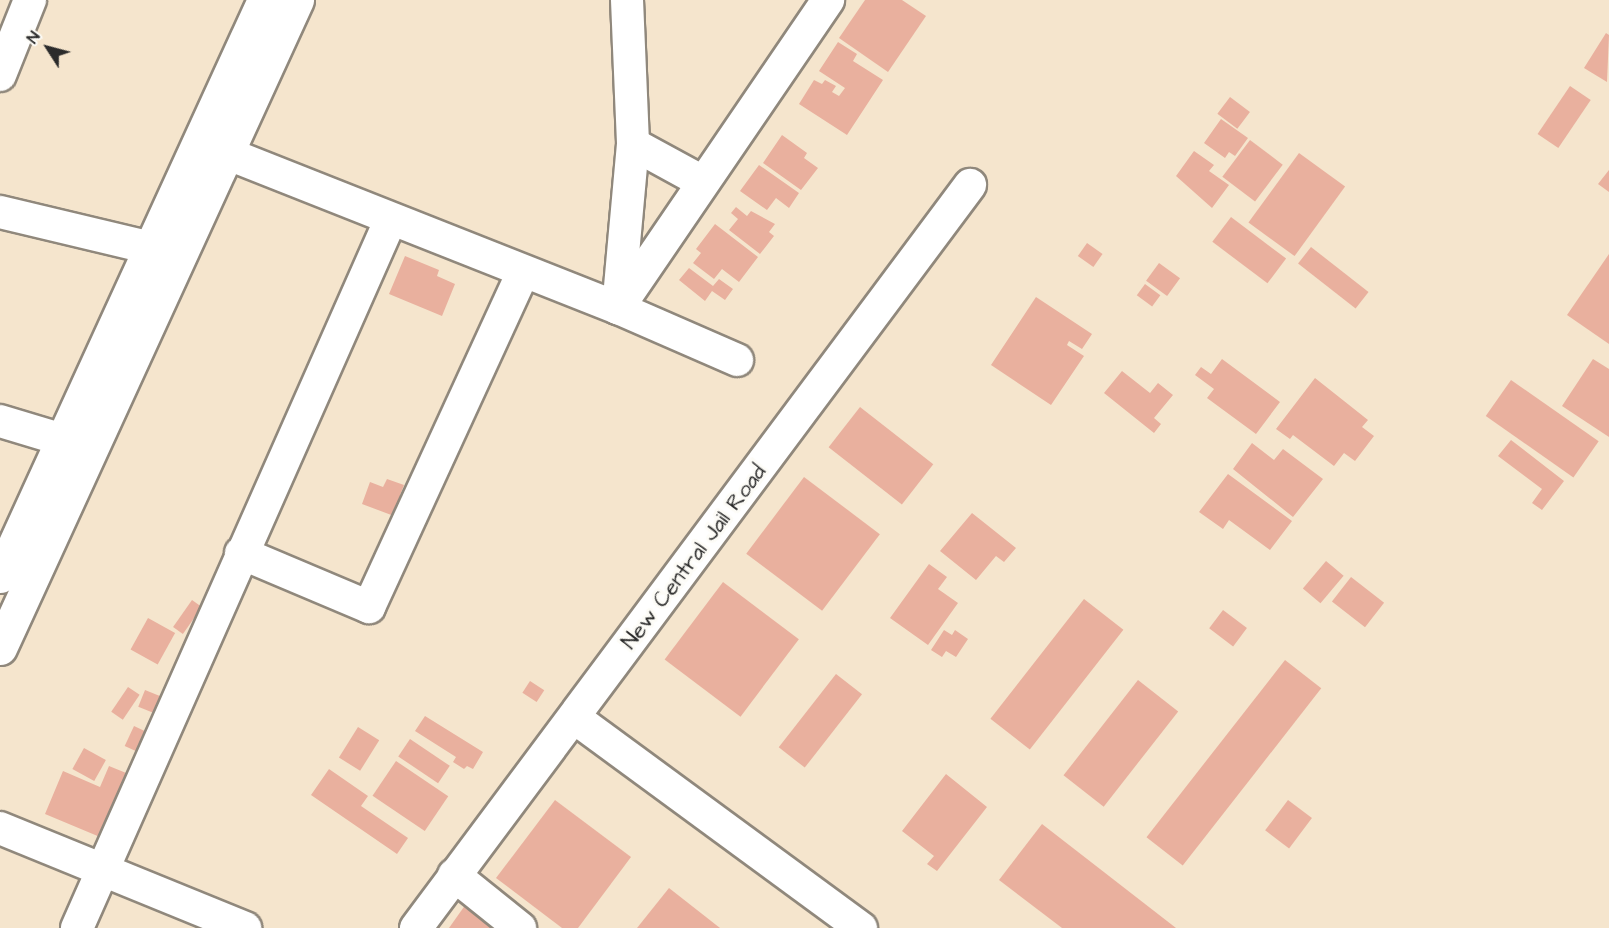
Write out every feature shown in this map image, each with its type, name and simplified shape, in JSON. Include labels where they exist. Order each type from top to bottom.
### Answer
[{"type":"street","points":[[0,75],[30,0]]},
{"type":"street","points":[[0,576],[28,548],[226,153],[262,40],[264,0]]},
{"type":"street","points":[[0,648],[60,439],[151,249],[262,40],[297,0]]},
{"type":"street","points":[[618,308],[633,144],[627,0]]},
{"type":"street","points":[[618,308],[701,181],[828,0]]},
{"type":"street","points":[[633,144],[701,181]]},
{"type":"street","points":[[226,153],[390,221],[618,308],[737,360]]},
{"type":"street","name":"New Central Jail Road","points":[[416,928],[575,718],[970,185]]},
{"type":"street","points":[[0,212],[151,249]]},
{"type":"street","points":[[77,928],[101,868],[390,221]]},
{"type":"street","points":[[241,553],[369,608],[523,272]]},
{"type":"street","points":[[0,421],[60,439]]},
{"type":"street","points":[[575,718],[861,928]]},
{"type":"street","points":[[0,828],[244,928]]},
{"type":"street","points":[[454,875],[520,928]]},
{"type":"building","points":[[865,0],[902,0],[926,16],[888,72],[839,38]]},
{"type":"building","points":[[1606,33],[1609,35],[1607,82],[1584,68]]},
{"type":"building","points":[[838,42],[857,54],[853,61],[883,80],[847,135],[799,104],[814,80],[822,84],[825,80],[836,86],[832,92],[839,96],[845,88],[819,71]]},
{"type":"building","points":[[1570,86],[1591,100],[1558,148],[1538,134]]},
{"type":"building","points":[[1230,97],[1250,112],[1237,129],[1217,114]]},
{"type":"building","points":[[1221,119],[1248,138],[1235,156],[1229,152],[1225,158],[1204,143]]},
{"type":"building","points":[[782,135],[807,153],[804,158],[818,168],[801,190],[763,163]]},
{"type":"building","points":[[1250,140],[1283,165],[1255,201],[1222,177]]},
{"type":"building","points":[[1194,151],[1214,165],[1209,171],[1229,185],[1212,208],[1176,176]]},
{"type":"building","points":[[1299,153],[1345,187],[1295,256],[1248,223]]},
{"type":"building","points":[[759,165],[799,193],[789,208],[776,198],[767,210],[740,191]]},
{"type":"building","points":[[1609,170],[1609,192],[1598,184]]},
{"type":"building","points":[[736,207],[747,216],[751,211],[775,224],[769,232],[774,236],[760,254],[729,230],[738,219],[731,213]]},
{"type":"building","points":[[1231,217],[1286,259],[1267,283],[1212,242]]},
{"type":"building","points":[[715,224],[758,257],[739,282],[722,269],[714,279],[693,263],[701,253],[696,249]]},
{"type":"building","points":[[1087,243],[1103,254],[1093,267],[1078,256]]},
{"type":"building","points":[[1311,247],[1369,292],[1356,308],[1298,264]]},
{"type":"building","points":[[1609,254],[1609,344],[1567,315]]},
{"type":"building","points":[[405,256],[439,270],[437,276],[455,284],[442,316],[389,294]]},
{"type":"building","points":[[1159,263],[1180,278],[1167,296],[1146,281]]},
{"type":"building","points":[[689,268],[713,286],[719,279],[733,289],[725,300],[712,291],[705,301],[679,280]]},
{"type":"building","points":[[1145,284],[1160,295],[1152,306],[1137,295]]},
{"type":"building","points":[[1036,297],[1092,334],[1082,349],[1069,341],[1067,345],[1084,356],[1051,405],[991,365]]},
{"type":"building","points":[[1222,359],[1280,402],[1256,434],[1207,398],[1214,389],[1195,375],[1201,367],[1211,374]]},
{"type":"building","points":[[1593,359],[1609,369],[1609,437],[1562,406]]},
{"type":"building","points":[[1122,371],[1150,393],[1158,383],[1173,395],[1154,418],[1161,424],[1154,433],[1104,393]]},
{"type":"building","points":[[1315,378],[1368,420],[1362,427],[1374,436],[1355,461],[1344,453],[1334,466],[1293,435],[1290,439],[1276,429]]},
{"type":"building","points":[[1511,380],[1599,441],[1573,477],[1486,416]]},
{"type":"building","points":[[860,407],[933,464],[902,504],[829,447]]},
{"type":"building","points":[[1511,440],[1564,481],[1542,510],[1532,503],[1542,489],[1498,456]]},
{"type":"building","points":[[1252,443],[1274,460],[1283,449],[1323,479],[1293,517],[1233,469]]},
{"type":"building","points":[[1228,474],[1292,521],[1270,550],[1229,520],[1223,529],[1199,512]]},
{"type":"building","points":[[804,477],[880,534],[822,611],[746,554]]},
{"type":"building","points":[[387,479],[404,485],[400,495],[410,498],[402,519],[362,504],[370,482],[383,487]]},
{"type":"building","points":[[972,513],[1016,548],[1004,562],[996,556],[976,580],[940,551]]},
{"type":"building","points":[[1326,561],[1344,576],[1320,603],[1303,589]]},
{"type":"building","points":[[929,564],[947,577],[938,589],[958,603],[928,645],[890,618]]},
{"type":"building","points":[[1351,577],[1384,603],[1365,627],[1332,601]]},
{"type":"building","points":[[723,582],[799,639],[740,717],[665,659]]},
{"type":"building","points":[[1084,599],[1123,630],[1030,750],[990,719]]},
{"type":"building","points":[[192,600],[202,607],[183,634],[173,627]]},
{"type":"building","points":[[1223,610],[1247,628],[1233,646],[1209,628]]},
{"type":"building","points":[[148,618],[175,633],[158,665],[131,649]]},
{"type":"building","points":[[944,630],[952,635],[955,630],[968,639],[956,657],[946,651],[942,657],[931,650]]},
{"type":"building","points":[[1285,660],[1321,688],[1183,866],[1146,837]]},
{"type":"building","points":[[836,674],[862,694],[805,768],[779,747]]},
{"type":"building","points":[[1138,680],[1178,711],[1104,807],[1064,775]]},
{"type":"building","points":[[530,681],[544,690],[537,702],[522,693]]},
{"type":"building","points":[[128,687],[140,695],[123,720],[111,712]]},
{"type":"building","points":[[145,690],[165,698],[159,715],[138,707]]},
{"type":"building","points":[[425,716],[483,752],[473,769],[467,766],[464,769],[453,762],[456,757],[415,731]]},
{"type":"building","points":[[134,726],[149,733],[140,753],[125,746]]},
{"type":"building","points":[[358,727],[379,740],[360,771],[339,758]]},
{"type":"building","points":[[410,739],[450,766],[438,783],[398,756]]},
{"type":"building","points":[[84,748],[106,760],[94,781],[72,769]]},
{"type":"building","points":[[396,761],[448,796],[425,831],[373,796]]},
{"type":"building","points":[[109,766],[131,775],[100,837],[45,814],[63,771],[100,787]]},
{"type":"building","points":[[329,769],[368,796],[361,806],[408,838],[397,854],[311,795]]},
{"type":"building","points":[[946,774],[987,807],[937,871],[927,864],[934,856],[902,831]]},
{"type":"building","points":[[555,800],[631,857],[578,928],[562,928],[496,878]]},
{"type":"building","points":[[1288,800],[1312,818],[1289,848],[1265,830]]},
{"type":"building","points":[[1042,824],[1176,928],[1062,928],[999,880]]},
{"type":"building","points":[[669,888],[720,928],[637,928]]},
{"type":"building","points":[[466,904],[498,928],[449,928]]}]
